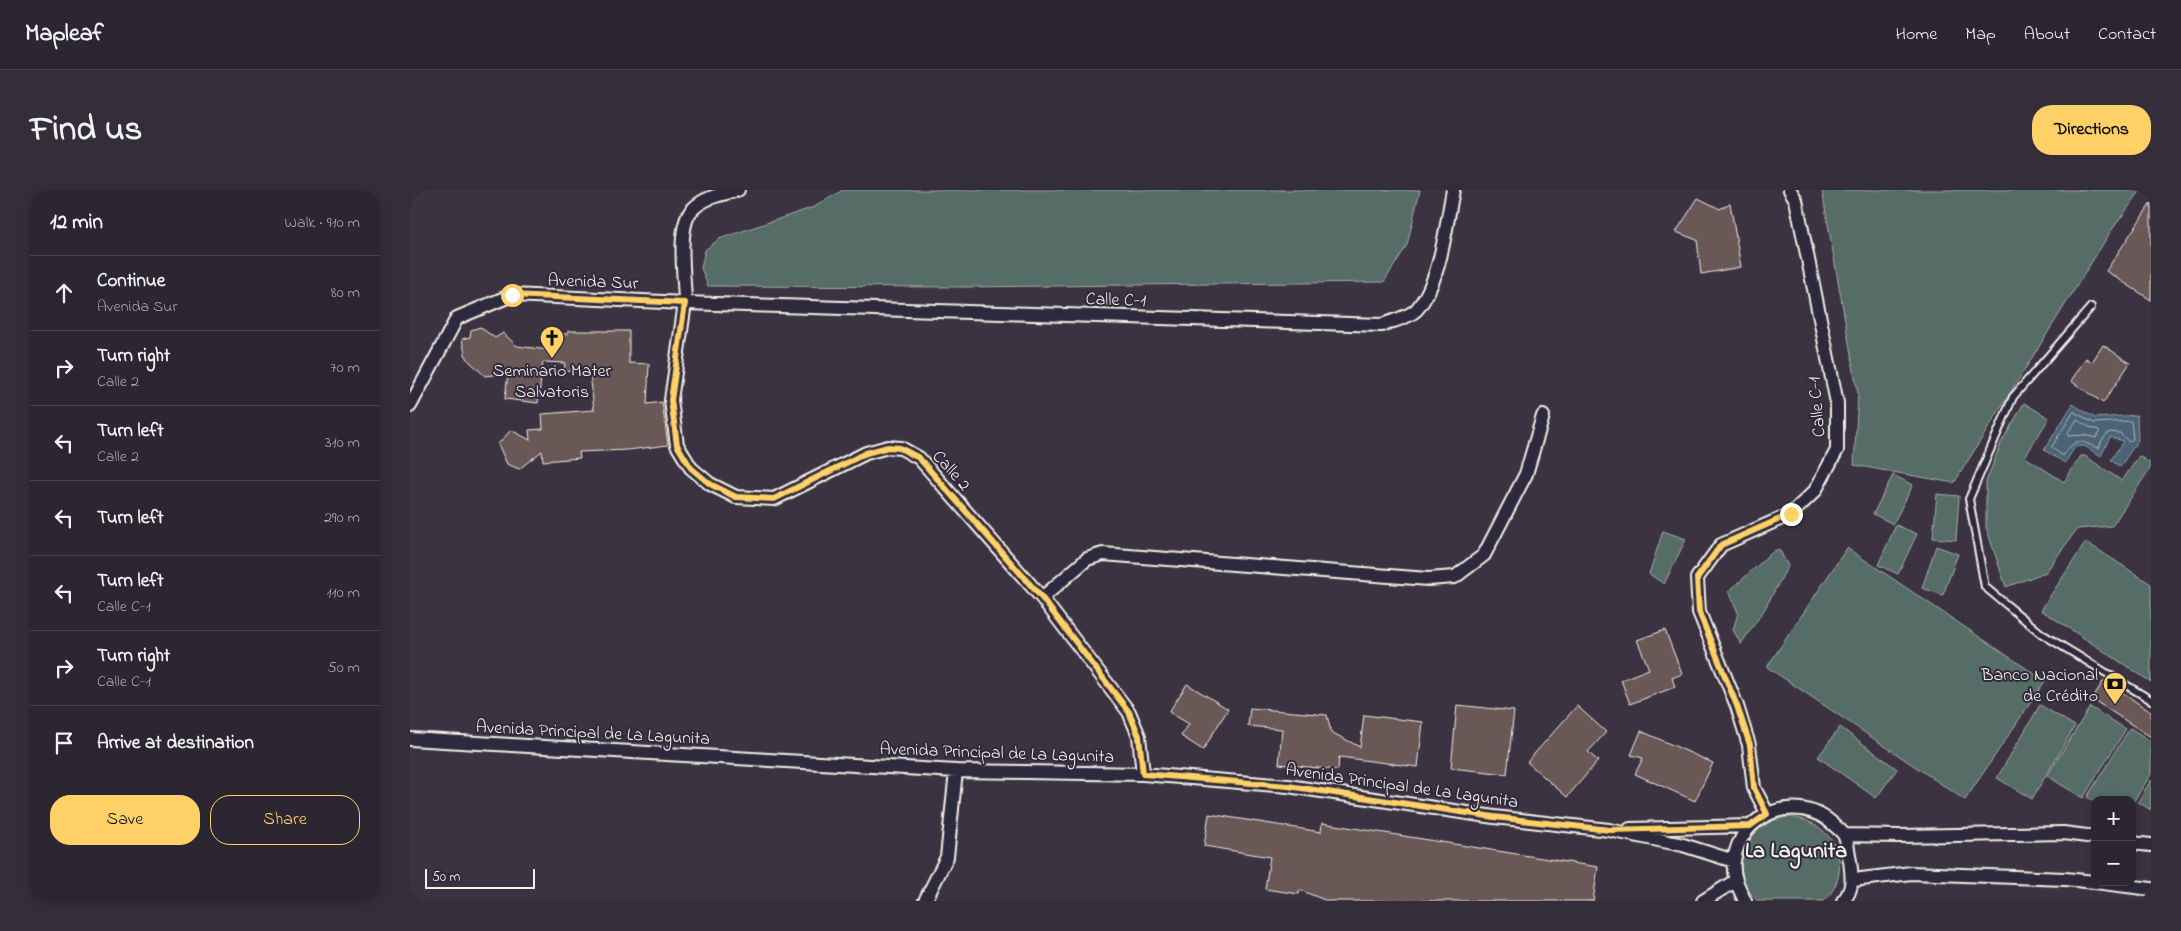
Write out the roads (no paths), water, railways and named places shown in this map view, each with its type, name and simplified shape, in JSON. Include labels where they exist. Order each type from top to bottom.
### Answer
[{"type":"street","points":[[685,303],[683,240],[686,221],[691,211],[713,196],[738,190]]},
{"type":"street","name":"Calle C-1","points":[[685,303],[1382,325],[1416,310],[1430,288],[1439,258],[1453,190]]},
{"type":"street","name":"Calle C-1","points":[[1767,814],[1754,788],[1750,745],[1737,706],[1699,612],[1697,578],[1721,545],[1791,514],[1815,491],[1836,450],[1837,403],[1796,200],[1790,190]]},
{"type":"street","name":"Avenida Sur","points":[[410,406],[457,318],[512,295],[685,303]]},
{"type":"street","name":"Calle 2","points":[[685,303],[671,400],[677,445],[691,468],[710,484],[736,497],[774,499],[866,453],[888,447],[900,448],[919,458],[1042,598],[1129,712],[1139,736],[1143,774]]},
{"type":"street","points":[[1042,598],[1088,559],[1103,554],[1428,579],[1456,577],[1484,555],[1526,474],[1543,416]]},
{"type":"street","name":"Avenida Principal de La Lagunita","points":[[410,739],[956,771],[1143,774],[1288,786],[1494,817],[1610,830],[1683,845],[1734,861]]},
{"type":"street","points":[[925,901],[947,857],[956,771]]},
{"type":"street","points":[[1745,901],[1735,881],[1734,861],[1739,842],[1750,826],[1767,814],[1795,807],[1823,815],[1844,835],[1853,880],[1843,901]]},
{"type":"street","name":"Avenida Principal de La Lagunita","points":[[1610,830],[1750,826]]},
{"type":"street","points":[[1844,835],[1900,836],[2063,833],[2091,836]]},
{"type":"street","points":[[2136,843],[2151,845]]},
{"type":"street","points":[[1853,880],[1911,873],[2091,882]]},
{"type":"street","points":[[1703,901],[1735,881]]},
{"type":"street","points":[[2132,886],[2151,888]]},
{"type":"lane","points":[[2091,306],[2012,397],[1969,499],[1985,587],[2042,634],[2151,700]]},
{"type":"water","points":[[2073,404],[2095,418],[2137,415],[2138,440],[2120,467],[2111,460],[2123,441],[2110,437],[2101,456],[2084,446],[2075,447],[2065,463],[2044,450]]},
{"type":"place","name":"Seminario Mater Salvatoris","points":[[552,359]]},
{"type":"place","name":"Banco Nacional de Crédito","points":[[2115,705]]},
{"type":"district","name":"La Lagunita","points":[[1796,849]]}]
